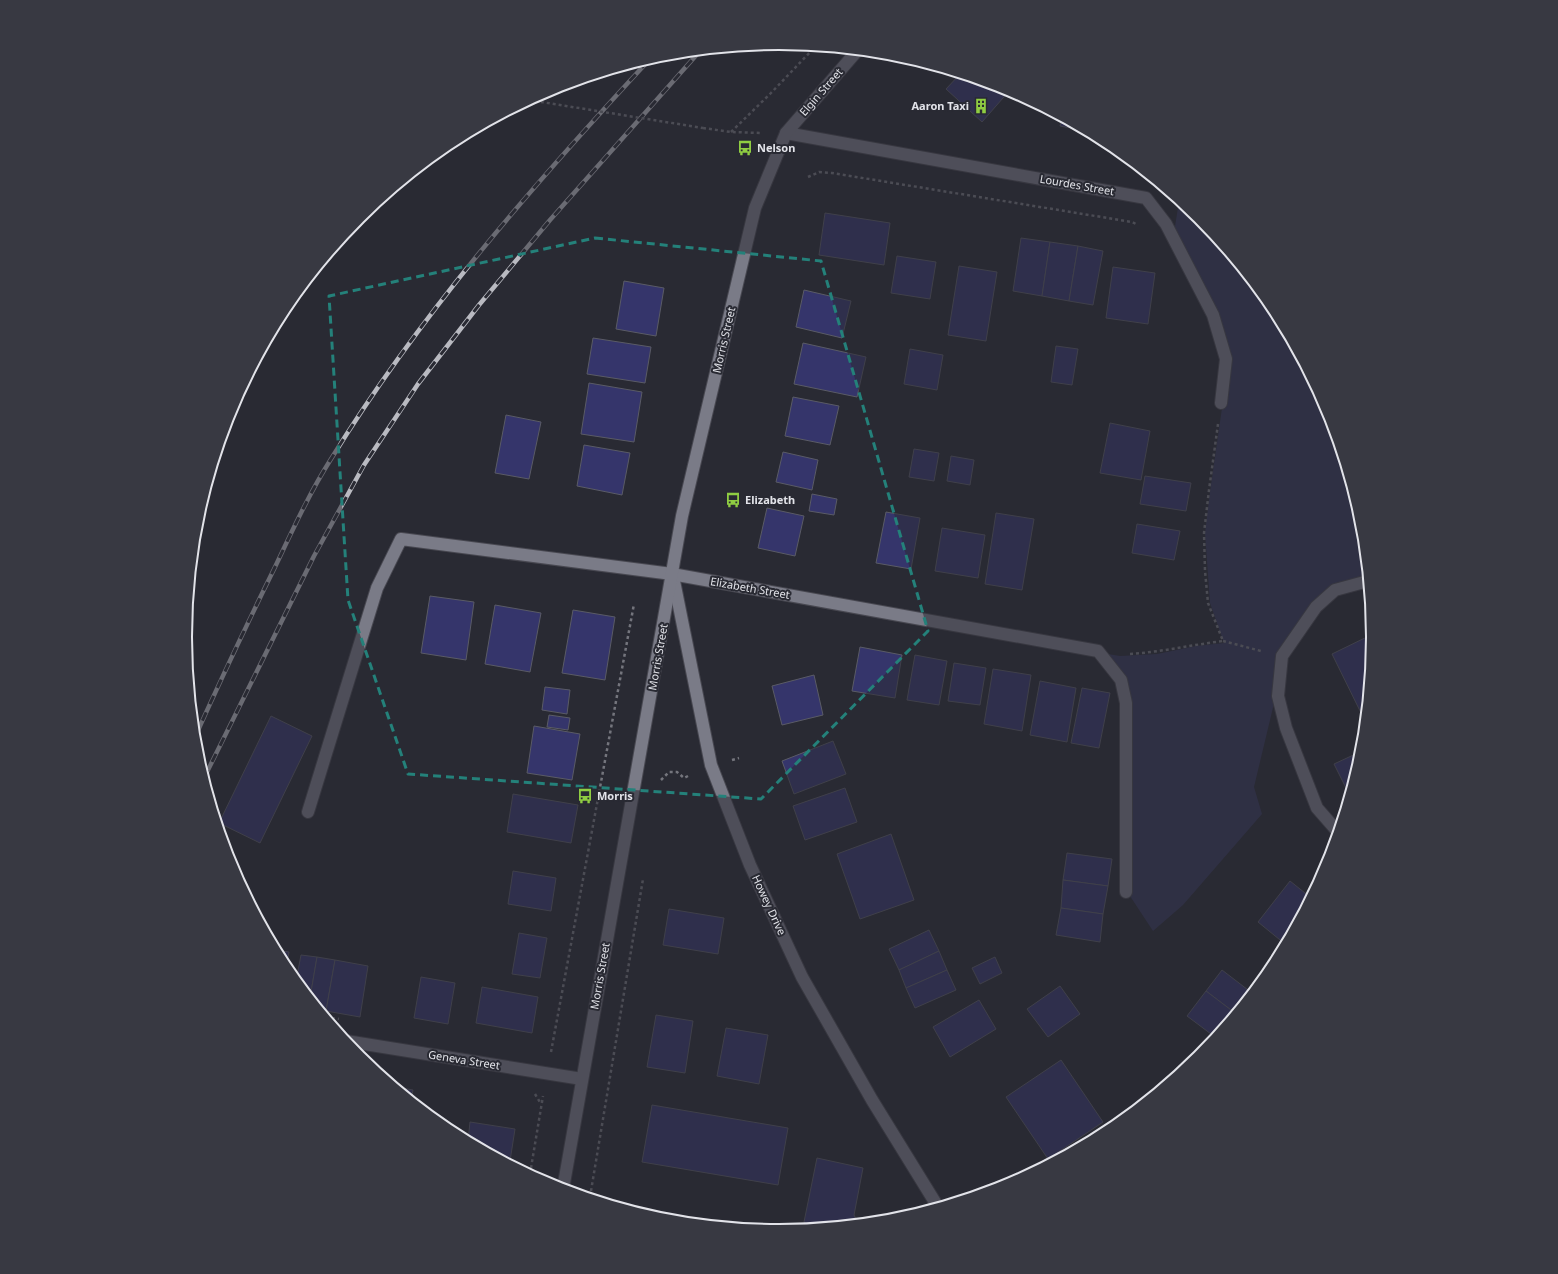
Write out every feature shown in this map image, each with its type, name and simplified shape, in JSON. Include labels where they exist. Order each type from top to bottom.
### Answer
[{"type":"street","name":"Elgin Street","points":[[786,133],[854,55]]},
{"type":"street","name":"Lourdes Street","points":[[786,133],[1146,198],[1166,224],[1213,315],[1226,359],[1221,403]]},
{"type":"street","name":"Morris Street","points":[[564,1183],[682,516],[755,208],[786,133]]},
{"type":"street","name":"Elizabeth Street","points":[[308,812],[377,588],[401,539],[672,574],[1098,651]]},
{"type":"street","name":"Howey Drive","points":[[672,574],[711,765],[750,865],[802,977],[872,1100],[935,1203]]},
{"type":"street","points":[[1334,828],[1317,808],[1286,728],[1278,696],[1282,656],[1316,607],[1335,590],[1363,582]]},
{"type":"street","points":[[1098,651],[1121,680],[1126,703],[1126,892]]},
{"type":"street","name":"Geneva Street","points":[[355,1042],[582,1078]]},
{"type":"path","points":[[731,132],[770,94],[810,51]]},
{"type":"path","points":[[539,102],[731,132],[786,133]]},
{"type":"path","points":[[808,177],[819,172],[832,173],[1132,222],[1139,225]]},
{"type":"path","points":[[1221,403],[1204,533],[1208,603],[1223,641]]},
{"type":"path","points":[[531,1168],[547,1073],[634,604]]},
{"type":"path","points":[[1098,651],[1119,655],[1156,652],[1196,644],[1223,641],[1282,656]]},
{"type":"path","points":[[660,783],[661,778],[669,772],[677,772],[684,778],[711,765],[740,758]]},
{"type":"path","points":[[591,1193],[644,871]]},
{"type":"highlighted area","points":[[595,238],[821,261],[928,631],[761,799],[408,774],[348,600],[329,296]]},
{"type":"shaded area","points":[[1178,207],[1220,250],[1245,280],[1267,311],[1305,377],[1335,448],[1346,485],[1355,522],[1363,580],[1333,588],[1281,651],[1276,695],[1254,787],[1262,814],[1183,905],[1153,931],[1128,893],[1128,702],[1102,653],[1120,656],[1157,654],[1196,646],[1224,643],[1210,603],[1205,533],[1229,359],[1174,233]]},
{"type":"building","name":"Aaron Taxi","points":[[957,78],[1005,96],[982,122],[946,89]]},
{"type":"building","points":[[1061,123],[1070,128],[1060,126]]},
{"type":"building","points":[[825,213],[890,223],[884,265],[819,255]]},
{"type":"building","points":[[1021,238],[1050,242],[1042,296],[1013,291]]},
{"type":"building","points":[[1050,242],[1078,246],[1069,301],[1042,296]]},
{"type":"building","points":[[1078,246],[1103,251],[1093,305],[1069,301]]},
{"type":"building","points":[[897,256],[936,262],[930,299],[891,293]]},
{"type":"building","points":[[959,266],[997,272],[986,341],[948,335]]},
{"type":"building","points":[[1113,267],[1155,273],[1148,324],[1106,318]]},
{"type":"building","points":[[624,281],[664,288],[656,336],[616,329]]},
{"type":"building","points":[[804,290],[851,301],[842,338],[796,327]]},
{"type":"building","points":[[593,338],[651,347],[645,383],[587,374]]},
{"type":"building","points":[[803,343],[866,357],[857,397],[794,384]]},
{"type":"building","points":[[1056,346],[1078,349],[1072,385],[1051,382]]},
{"type":"building","points":[[910,349],[943,355],[937,390],[904,384]]},
{"type":"building","points":[[589,383],[642,392],[634,442],[581,434]]},
{"type":"building","points":[[793,397],[839,406],[830,445],[785,436]]},
{"type":"building","points":[[506,415],[541,422],[529,479],[495,473]]},
{"type":"building","points":[[1110,423],[1150,431],[1141,480],[1100,473]]},
{"type":"building","points":[[584,445],[630,453],[622,495],[577,486]]},
{"type":"building","points":[[914,449],[939,453],[934,481],[909,477]]},
{"type":"building","points":[[783,452],[818,460],[812,490],[776,482]]},
{"type":"building","points":[[951,456],[974,460],[970,485],[947,481]]},
{"type":"building","points":[[1145,476],[1191,483],[1186,511],[1140,504]]},
{"type":"building","points":[[812,494],[837,499],[834,515],[809,511]]},
{"type":"building","points":[[767,508],[804,516],[795,556],[758,548]]},
{"type":"building","points":[[886,512],[920,518],[911,569],[876,563]]},
{"type":"building","points":[[996,513],[1034,519],[1022,590],[985,584]]},
{"type":"building","points":[[1137,524],[1180,531],[1174,560],[1132,553]]},
{"type":"building","points":[[942,528],[985,535],[978,578],[935,571]]},
{"type":"building","points":[[430,596],[474,602],[466,660],[421,653]]},
{"type":"building","points":[[495,605],[541,613],[530,672],[485,664]]},
{"type":"building","points":[[573,610],[615,617],[605,680],[562,673]]},
{"type":"building","points":[[1366,637],[1365,675],[1361,713],[1332,654]]},
{"type":"building","points":[[860,647],[902,655],[895,698],[852,691]]},
{"type":"building","points":[[915,655],[947,661],[939,705],[907,700]]},
{"type":"building","points":[[954,663],[986,668],[980,705],[948,701]]},
{"type":"building","points":[[993,669],[1031,675],[1022,731],[984,724]]},
{"type":"building","points":[[814,675],[823,715],[782,725],[772,686]]},
{"type":"building","points":[[1040,681],[1076,688],[1067,742],[1030,735]]},
{"type":"building","points":[[545,687],[570,690],[567,714],[542,710]]},
{"type":"building","points":[[1082,688],[1110,693],[1099,748],[1071,743]]},
{"type":"building","points":[[549,715],[570,718],[568,730],[547,727]]},
{"type":"building","points":[[271,716],[312,736],[260,843],[223,825],[221,819]]},
{"type":"building","points":[[534,726],[580,734],[572,780],[527,773]]},
{"type":"building","points":[[833,741],[846,774],[794,794],[782,761]]},
{"type":"building","points":[[1354,755],[1346,788],[1334,764]]},
{"type":"building","points":[[845,788],[857,822],[805,840],[793,806]]},
{"type":"building","points":[[513,794],[578,805],[571,843],[507,832]]},
{"type":"building","points":[[891,834],[914,900],[860,919],[837,854]]},
{"type":"building","points":[[1067,853],[1112,859],[1108,886],[1063,880]]},
{"type":"building","points":[[513,871],[556,878],[551,911],[508,904]]},
{"type":"building","points":[[1063,880],[1108,886],[1103,914],[1061,908]]},
{"type":"building","points":[[1290,881],[1306,894],[1281,941],[1258,922]]},
{"type":"building","points":[[1061,908],[1103,914],[1100,942],[1056,935]]},
{"type":"building","points":[[669,909],[724,918],[718,954],[663,945]]},
{"type":"building","points":[[929,930],[939,951],[899,970],[889,949]]},
{"type":"building","points":[[519,933],[547,938],[540,978],[512,974]]},
{"type":"building","points":[[284,951],[289,952],[288,958]]},
{"type":"building","points":[[939,951],[947,970],[906,988],[899,970]]},
{"type":"building","points":[[301,955],[317,957],[311,991],[298,972]]},
{"type":"building","points":[[317,957],[335,960],[326,1010],[311,991]]},
{"type":"building","points":[[995,957],[1002,973],[980,984],[972,968]]},
{"type":"building","points":[[335,960],[368,966],[360,1017],[326,1010]]},
{"type":"building","points":[[947,970],[956,990],[915,1008],[906,988]]},
{"type":"building","points":[[1222,970],[1248,990],[1231,1010],[1206,991]]},
{"type":"building","points":[[421,977],[455,983],[448,1024],[414,1018]]},
{"type":"building","points":[[1060,986],[1080,1014],[1048,1037],[1027,1009]]},
{"type":"building","points":[[482,987],[538,997],[532,1033],[476,1023]]},
{"type":"building","points":[[1206,991],[1231,1010],[1211,1034],[1187,1016]]},
{"type":"building","points":[[979,1000],[996,1029],[950,1057],[933,1027]]},
{"type":"building","points":[[656,1015],[693,1021],[685,1073],[647,1067]]},
{"type":"building","points":[[726,1028],[768,1035],[759,1084],[717,1076]]},
{"type":"building","points":[[1061,1060],[1103,1122],[1048,1158],[1006,1097]]},
{"type":"building","points":[[405,1089],[413,1090],[412,1095]]},
{"type":"building","points":[[652,1105],[788,1128],[778,1185],[642,1162]]},
{"type":"building","points":[[470,1122],[515,1129],[510,1158],[485,1145],[469,1135]]},
{"type":"building","points":[[817,1158],[863,1168],[854,1215],[856,1219],[817,1223],[805,1223]]},
{"type":"railway","points":[[208,771],[314,556],[364,465],[418,384],[479,305],[550,220],[696,56]]},
{"type":"railway","points":[[199,728],[295,524],[323,472],[366,405],[402,352],[481,251],[564,154],[644,66]]},
{"type":"place","name":"Aaron Taxi","points":[[981,106]]},
{"type":"place","name":"Nelson","points":[[745,148]]},
{"type":"place","name":"Elizabeth","points":[[733,500]]},
{"type":"place","name":"Morris","points":[[585,796]]}]
